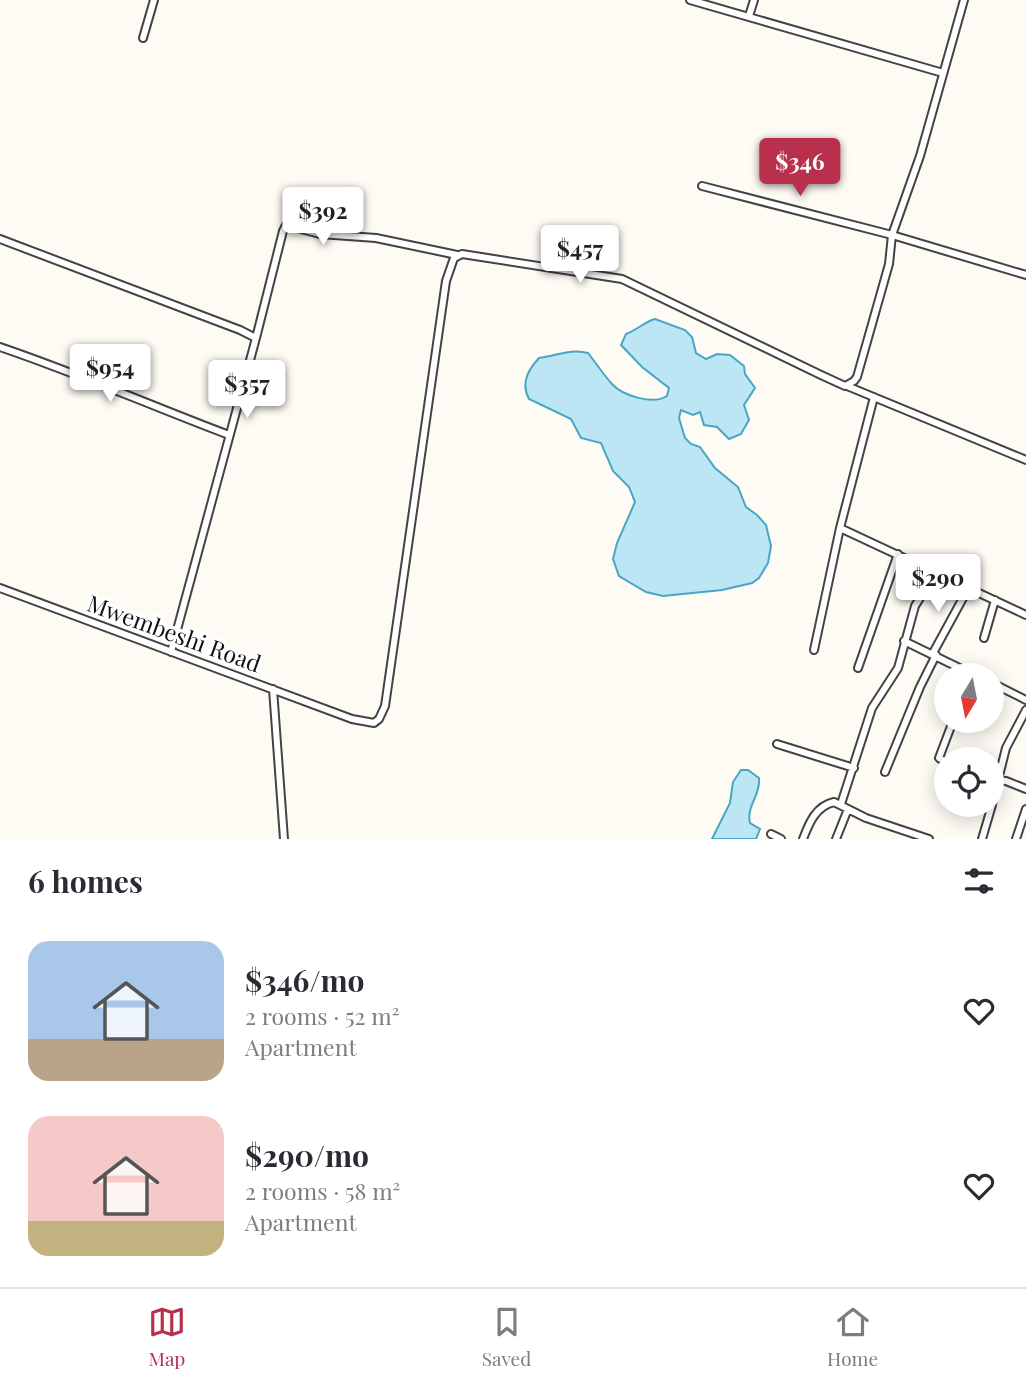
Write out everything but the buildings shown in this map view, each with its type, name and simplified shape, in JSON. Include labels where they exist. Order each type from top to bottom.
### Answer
[{"type":"street","points":[[143,38],[154,0]]},
{"type":"street","points":[[690,0],[943,73]]},
{"type":"street","points":[[749,16],[754,0]]},
{"type":"street","points":[[845,386],[854,382],[856,377],[889,264],[892,235],[920,156],[964,0]]},
{"type":"street","points":[[702,186],[892,235],[1026,275]]},
{"type":"street","points":[[171,652],[286,225],[320,234],[376,238],[457,256]]},
{"type":"street","points":[[0,239],[256,338]]},
{"type":"street","points":[[273,689],[366,723],[374,723],[382,714],[446,281],[451,262],[463,254],[622,279],[845,386],[1026,460]]},
{"type":"street","points":[[0,347],[30,356],[229,435]]},
{"type":"street","points":[[814,650],[840,528],[874,397]]},
{"type":"street","points":[[840,528],[1026,615]]},
{"type":"street","points":[[858,668],[898,554]]},
{"type":"street","points":[[841,804],[872,708],[898,668],[915,606],[936,572]]},
{"type":"street","points":[[885,772],[920,687],[969,587]]},
{"type":"street","name":"Mwembeshi Road","points":[[0,589],[273,689],[284,839]]},
{"type":"street","points":[[984,638],[995,600]]},
{"type":"street","points":[[904,641],[952,663]]},
{"type":"street","points":[[1004,689],[1026,700]]},
{"type":"street","points":[[1004,754],[1026,710]]},
{"type":"street","points":[[777,744],[854,768]]},
{"type":"street","points":[[1004,782],[1026,789]]},
{"type":"street","points":[[803,839],[813,818],[829,802],[841,804],[866,818],[929,839]]},
{"type":"street","points":[[836,839],[848,809]]},
{"type":"street","points":[[1016,839],[1026,809]]},
{"type":"street","points":[[982,839],[988,817]]},
{"type":"street","points":[[1018,831],[1026,833]]},
{"type":"street","points":[[771,834],[781,839]]},
{"type":"water","points":[[655,319],[685,330],[692,337],[696,353],[706,359],[717,354],[730,355],[744,366],[745,374],[755,388],[744,405],[749,420],[741,434],[729,439],[717,427],[704,425],[700,412],[693,415],[681,410],[679,418],[685,438],[700,447],[715,468],[738,487],[746,507],[766,525],[771,546],[768,563],[759,578],[752,583],[722,590],[663,596],[646,592],[619,576],[613,559],[635,502],[629,487],[613,471],[601,443],[581,438],[571,419],[529,399],[526,378],[539,358],[576,351],[588,353],[612,384],[623,392],[654,400],[667,396],[669,388],[642,367],[621,345],[626,334]]},
{"type":"water","points":[[741,770],[748,770],[759,778],[749,817],[750,823],[760,829],[756,839],[712,839],[730,803],[733,782]]}]
